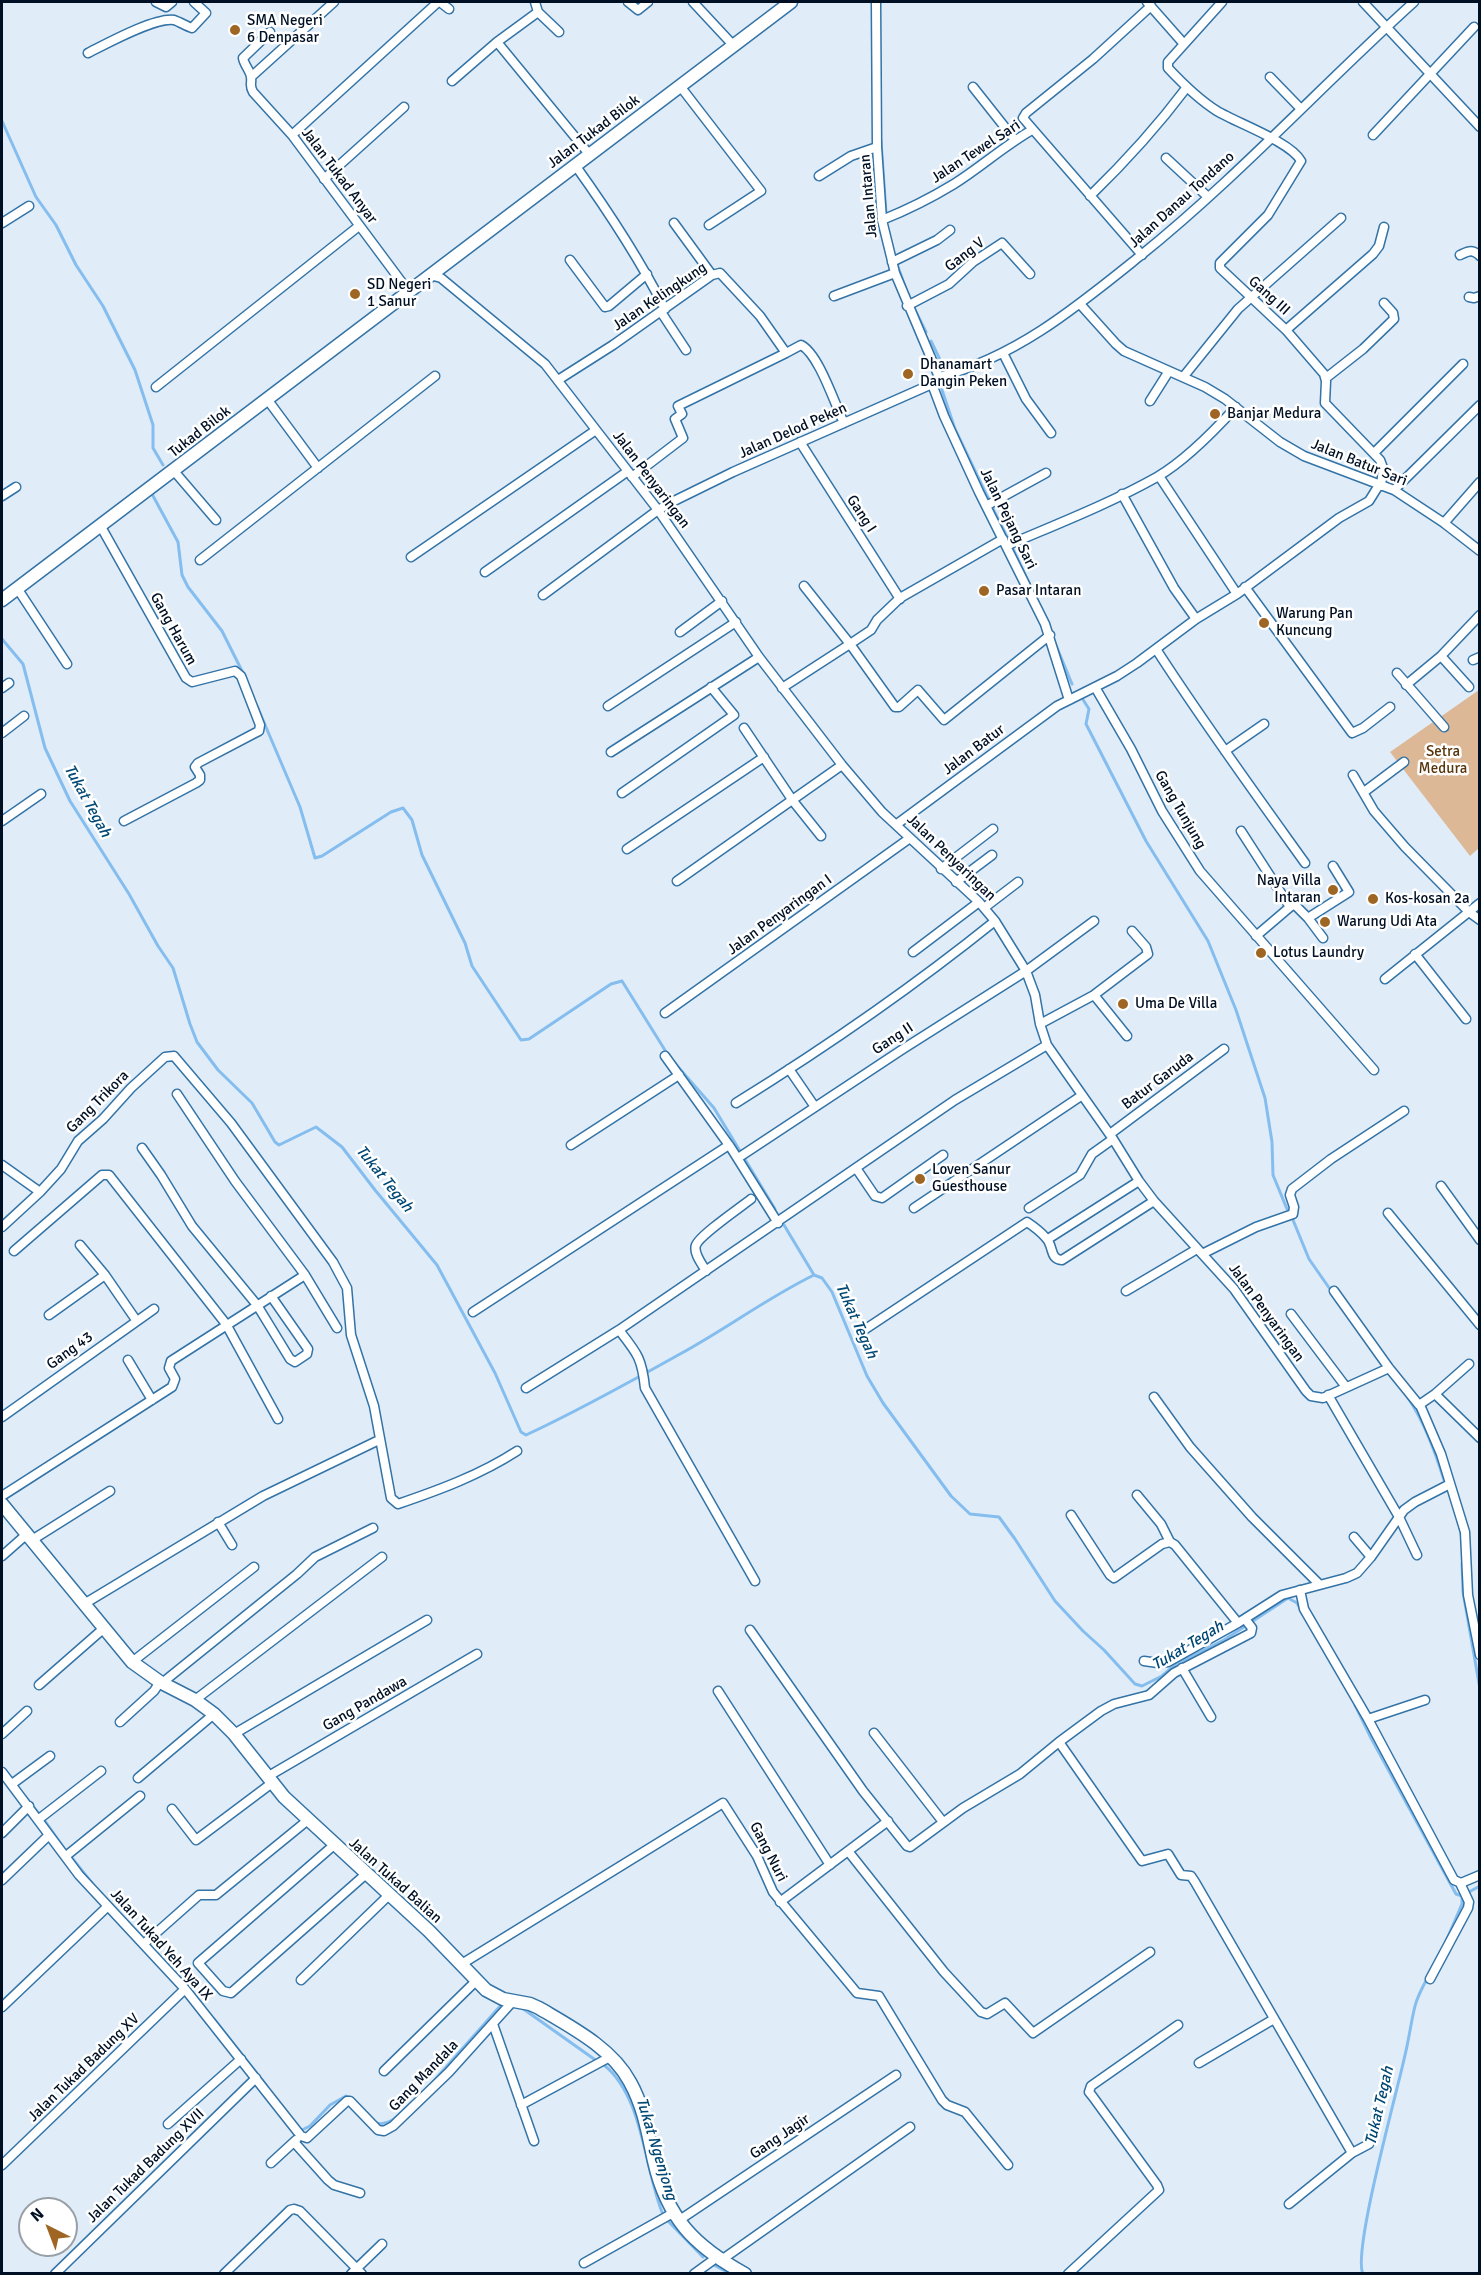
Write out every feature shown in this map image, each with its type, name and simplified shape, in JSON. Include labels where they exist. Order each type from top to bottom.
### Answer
[{"type":"street","points":[[156,2],[166,7],[172,2]]},
{"type":"street","points":[[88,53],[133,31],[166,20],[192,28],[206,13],[194,2]]},
{"type":"street","points":[[251,77],[334,2]]},
{"type":"street","points":[[292,135],[437,3],[440,2],[449,9]]},
{"type":"street","points":[[535,2],[538,12],[559,32]]},
{"type":"street","points":[[628,2],[639,10],[648,2]]},
{"type":"street","points":[[693,2],[733,45]]},
{"type":"street","name":"Jalan Tukad Bilok","points":[[412,290],[437,274],[575,165],[791,2]]},
{"type":"street","name":"Jalan Intaran","points":[[876,2],[877,147],[882,220],[895,273],[936,381]]},
{"type":"street","points":[[1222,2],[1167,64],[1168,68],[1187,87],[1219,112],[1271,138]]},
{"type":"street","points":[[1363,2],[1479,127]]},
{"type":"street","name":"Jalan Danau Tondano","points":[[936,381],[1003,353],[1038,334],[1142,255],[1208,197],[1414,2]]},
{"type":"street","points":[[1032,130],[1023,118],[1026,113],[1093,59],[1149,4],[1184,44]]},
{"type":"street","points":[[452,81],[497,42],[538,12]]},
{"type":"street","points":[[1373,135],[1474,27]]},
{"type":"street","name":"Jalan Tukad Anyar","points":[[270,32],[243,58],[251,77],[250,86],[253,92],[292,135],[359,226],[412,290]]},
{"type":"street","points":[[497,42],[590,154]]},
{"type":"street","points":[[1270,77],[1301,109]]},
{"type":"street","points":[[680,86],[761,191],[709,225]]},
{"type":"street","points":[[973,87],[1015,140]]},
{"type":"street","points":[[1090,196],[1157,126],[1187,87]]},
{"type":"street","points":[[324,179],[404,106]]},
{"type":"street","name":"Jalan Tewel Sari","points":[[882,220],[924,201],[955,183],[1032,130],[1142,255]]},
{"type":"street","name":"Gang III","points":[[1271,138],[1297,156],[1300,162],[1268,216],[1219,265],[1222,272],[1286,330],[1326,378]]},
{"type":"street","points":[[819,176],[852,156],[877,147]]},
{"type":"street","points":[[1166,158],[1208,197]]},
{"type":"street","points":[[575,165],[647,274],[663,310],[686,350]]},
{"type":"street","points":[[2,223],[28,206]]},
{"type":"street","points":[[1184,376],[1226,323],[1251,297],[1341,218]]},
{"type":"street","points":[[674,223],[712,274]]},
{"type":"street","points":[[156,387],[359,226]]},
{"type":"street","points":[[1286,330],[1373,254],[1379,246],[1384,227]]},
{"type":"street","points":[[892,262],[937,240],[950,230]]},
{"type":"street","name":"Gang V","points":[[908,306],[949,284],[973,262],[1002,243],[1030,274]]},
{"type":"street","points":[[1460,255],[1470,250],[1479,256]]},
{"type":"street","points":[[570,260],[605,307],[647,274]]},
{"type":"street","points":[[834,296],[895,273]]},
{"type":"street","name":"Jalan Penyaringan","points":[[437,274],[535,355],[558,380],[658,510],[759,657],[842,765],[882,812],[995,921],[1026,971],[1035,995],[1040,1024],[1047,1045],[1139,1181],[1234,1289],[1306,1391],[1317,1398],[1328,1395]]},
{"type":"street","name":"Jalan Kelingkung","points":[[558,380],[663,310],[712,274],[722,274],[760,316],[786,352]]},
{"type":"street","name":"Tukad Bilok","points":[[2,600],[412,290]]},
{"type":"street","points":[[1469,297],[1479,296]]},
{"type":"street","points":[[1380,486],[1382,464],[1374,453],[1328,408],[1324,400],[1326,378],[1363,349],[1394,319],[1393,313],[1384,303]]},
{"type":"street","name":"Jalan Batur Sari","points":[[1080,304],[1116,344],[1136,357],[1184,376],[1236,407],[1280,442],[1304,456],[1394,490],[1479,551]]},
{"type":"street","points":[[485,572],[683,438],[675,419],[682,414],[678,406],[801,345],[807,348],[815,360],[844,423]]},
{"type":"street","points":[[1003,353],[1026,399],[1051,433]]},
{"type":"street","points":[[1374,453],[1463,364]]},
{"type":"street","points":[[1150,401],[1169,371]]},
{"type":"street","points":[[200,560],[435,376]]},
{"type":"street","name":"Jalan Delod Peken","points":[[543,595],[658,510],[724,476],[936,381]]},
{"type":"street","name":"Jalan Pejang Sari","points":[[936,381],[944,416],[1050,635],[1069,700]]},
{"type":"street","points":[[267,399],[318,468]]},
{"type":"street","points":[[1394,490],[1479,405]]},
{"type":"street","points":[[782,688],[871,630],[900,599],[1005,543],[1159,476],[1209,436],[1236,407]]},
{"type":"street","points":[[411,557],[596,430]]},
{"type":"street","name":"Gang I","points":[[800,442],[900,599]]},
{"type":"street","points":[[174,471],[216,520]]},
{"type":"street","points":[[986,506],[1046,473]]},
{"type":"street","points":[[1159,476],[1237,594]]},
{"type":"street","points":[[1444,524],[1479,482]]},
{"type":"street","name":"Jalan Batur","points":[[897,824],[1004,744],[1069,700],[1117,676],[1196,619],[1237,594],[1339,518],[1369,501],[1380,486]]},
{"type":"street","points":[[2,496],[16,487]]},
{"type":"street","points":[[1122,494],[1174,588],[1196,619]]},
{"type":"street","name":"Gang Harum","points":[[100,525],[186,678],[192,682],[235,670],[241,676],[260,725],[259,730],[255,733],[198,764],[195,767],[200,780],[196,783],[124,821]]},
{"type":"street","points":[[804,586],[850,644],[895,707],[899,707],[918,690],[944,720],[1050,635]]},
{"type":"street","points":[[1245,587],[1352,734],[1390,707]]},
{"type":"street","points":[[17,588],[67,664]]},
{"type":"street","points":[[680,632],[722,601]]},
{"type":"street","points":[[1406,685],[1441,656],[1479,615]]},
{"type":"street","points":[[608,706],[736,622]]},
{"type":"street","points":[[1156,649],[1199,717],[1305,862]]},
{"type":"street","points":[[1441,656],[1469,687]]},
{"type":"street","points":[[611,752],[759,657]]},
{"type":"street","points":[[1397,674],[1444,727]]},
{"type":"street","points":[[622,793],[734,715],[711,687]]},
{"type":"street","name":"Gang Tunjung","points":[[1095,687],[1181,843],[1200,871],[1374,1070]]},
{"type":"street","points":[[2,733],[24,716]]},
{"type":"street","points":[[1225,751],[1264,724]]},
{"type":"street","points":[[744,728],[793,801],[821,836]]},
{"type":"street","points":[[627,849],[764,757]]},
{"type":"street","points":[[1364,792],[1404,762]]},
{"type":"street","points":[[677,881],[842,765]]},
{"type":"street","points":[[1353,775],[1374,811],[1405,847],[1479,920]]},
{"type":"street","points":[[2,821],[41,794]]},
{"type":"street","points":[[941,869],[993,829]]},
{"type":"street","points":[[1241,831],[1290,907]]},
{"type":"street","name":"Jalan Penyaringan I","points":[[665,1013],[910,838]]},
{"type":"street","points":[[956,882],[992,855]]},
{"type":"street","points":[[1308,918],[1349,892],[1333,866]]},
{"type":"street","points":[[913,952],[1018,882]]},
{"type":"street","points":[[1385,979],[1479,903]]},
{"type":"street","points":[[1256,936],[1293,904],[1308,918],[1323,938]]},
{"type":"street","points":[[736,1103],[789,1070],[932,972],[995,921]]},
{"type":"street","name":"Gang II","points":[[742,1156],[1026,971],[1094,921]]},
{"type":"street","points":[[1040,1024],[1094,995],[1148,954],[1146,947],[1132,932]]},
{"type":"street","points":[[1415,954],[1466,1019]]},
{"type":"street","points":[[1094,995],[1127,1036]]},
{"type":"street","points":[[526,1388],[619,1330],[955,1100],[1047,1045]]},
{"type":"street","name":"Batur Garuda","points":[[1029,1208],[1080,1174],[1092,1154],[1111,1137],[1224,1049]]},
{"type":"street","name":"Gang Trikora","points":[[2,1227],[40,1192],[61,1169],[78,1141],[146,1074],[165,1057],[171,1055],[177,1058],[231,1123],[333,1262],[347,1288],[351,1335],[374,1406],[379,1440]]},
{"type":"street","points":[[665,1056],[729,1145],[742,1156],[778,1223]]},
{"type":"street","points":[[789,1070],[815,1107]]},
{"type":"street","points":[[571,1145],[679,1075]]},
{"type":"street","points":[[177,1094],[235,1181],[304,1275],[337,1328]]},
{"type":"street","points":[[914,1208],[1081,1096]]},
{"type":"street","points":[[1126,1291],[1199,1251],[1293,1214],[1294,1207],[1290,1195],[1292,1189],[1331,1159],[1404,1111]]},
{"type":"street","points":[[473,1312],[729,1145]]},
{"type":"street","points":[[142,1148],[161,1174],[192,1226],[256,1305],[290,1359],[295,1362],[307,1354],[308,1349],[271,1296]]},
{"type":"street","points":[[856,1168],[875,1196],[882,1198],[943,1155]]},
{"type":"street","points":[[2,1164],[40,1192]]},
{"type":"street","points":[[14,1251],[107,1173],[226,1324],[278,1419]]},
{"type":"street","points":[[1048,1239],[1139,1181]]},
{"type":"street","points":[[1441,1186],[1479,1240]]},
{"type":"street","points":[[706,1271],[696,1252],[696,1245],[703,1236],[751,1199]]},
{"type":"street","points":[[861,1332],[1026,1222],[1048,1239],[1053,1256],[1062,1260],[1154,1200]]},
{"type":"street","points":[[1388,1214],[1479,1325]]},
{"type":"street","points":[[80,1245],[105,1275],[136,1320]]},
{"type":"street","points":[[49,1315],[105,1275]]},
{"type":"street","points":[[2,1496],[174,1385],[175,1379],[169,1368],[171,1361],[304,1275]]},
{"type":"street","points":[[1334,1291],[1389,1368],[1420,1406],[1441,1454],[1465,1532],[1468,1595],[1479,1656]]},
{"type":"street","name":"Gang 43","points":[[2,1417],[154,1309]]},
{"type":"street","points":[[1291,1314],[1346,1387]]},
{"type":"street","points":[[619,1330],[638,1355],[643,1367],[645,1388],[755,1581]]},
{"type":"street","points":[[128,1360],[152,1401]]},
{"type":"street","points":[[1420,1406],[1469,1364]]},
{"type":"street","points":[[1389,1368],[1328,1395],[1399,1517],[1417,1555]]},
{"type":"street","points":[[1435,1394],[1479,1438]]},
{"type":"street","points":[[1154,1397],[1190,1447],[1252,1517],[1319,1584]]},
{"type":"street","points":[[84,1604],[263,1496],[379,1440],[391,1498],[398,1504],[460,1481],[517,1451]]},
{"type":"street","points":[[1144,1661],[1158,1664],[1168,1662],[1246,1623],[1276,1598],[1319,1584],[1347,1578],[1357,1573],[1408,1506],[1450,1484]]},
{"type":"street","points":[[2,1556],[30,1537],[110,1491]]},
{"type":"street","points":[[750,1629],[863,1791],[910,1847],[943,1822],[1012,1779],[1059,1742],[1114,1704],[1149,1695],[1173,1673],[1251,1633],[1246,1623],[1170,1542],[1161,1524],[1137,1495]]},
{"type":"street","name":"Jalan Tukad Balian","points":[[2,1504],[132,1662],[214,1714],[234,1734],[269,1780],[308,1820],[429,1930],[476,1980],[493,1995],[539,2008],[610,2057],[630,2082],[641,2106],[658,2178],[678,2220],[718,2259],[744,2274]]},
{"type":"street","points":[[1071,1515],[1114,1578],[1162,1544],[1170,1542]]},
{"type":"street","points":[[218,1522],[232,1545]]},
{"type":"street","points":[[120,1722],[161,1682],[297,1574],[310,1561],[373,1528]]},
{"type":"street","points":[[1354,1537],[1371,1557]]},
{"type":"street","points":[[195,1700],[382,1557]]},
{"type":"street","points":[[132,1662],[254,1567]]},
{"type":"street","points":[[1300,1590],[1304,1609],[1469,1902],[1464,1917],[1430,1979]]},
{"type":"street","points":[[234,1734],[427,1620]]},
{"type":"street","points":[[39,1685],[103,1629]]},
{"type":"street","name":"Gang Pandawa","points":[[172,1809],[196,1840],[269,1780],[477,1654]]},
{"type":"street","points":[[1182,1668],[1211,1717]]},
{"type":"street","points":[[718,1691],[830,1865]]},
{"type":"street","points":[[1368,1719],[1425,1700]]},
{"type":"street","points":[[2,1734],[27,1711]]},
{"type":"street","points":[[138,1778],[214,1714]]},
{"type":"street","points":[[873,1733],[943,1822]]},
{"type":"street","points":[[1059,1742],[1142,1860],[1168,1854],[1181,1875],[1191,1876],[1352,2153]]},
{"type":"street","points":[[15,1783],[50,1756]]},
{"type":"street","points":[[39,1820],[101,1771]]},
{"type":"street","name":"Jalan Tukad Yeh Aya IX","points":[[2,1772],[15,1783],[50,1835],[107,1907],[185,1989],[301,2136]]},
{"type":"street","points":[[66,1856],[140,1796]]},
{"type":"street","name":"Gang Nuri","points":[[460,1965],[722,1803],[726,1804],[756,1856],[766,1881],[780,1902],[857,1993],[879,1996],[942,2100],[947,2105],[965,2112],[1008,2165]]},
{"type":"street","points":[[2,1833],[29,1806]]},
{"type":"street","points":[[147,1941],[199,1895],[216,1895],[308,1820]]},
{"type":"street","points":[[780,1902],[888,1821]]},
{"type":"street","points":[[2,1880],[50,1835]]},
{"type":"street","points":[[334,1845],[198,1963],[223,1991],[231,1993],[366,1874]]},
{"type":"street","points":[[848,1851],[944,1972],[981,2012],[987,2013],[1005,2003],[1033,2033],[1150,1952]]},
{"type":"street","points":[[1460,1883],[1479,1875]]},
{"type":"street","points":[[301,1980],[389,1895]]},
{"type":"street","points":[[2,2007],[107,1907]]},
{"type":"street","points":[[384,2070],[476,1980]]},
{"type":"street","name":"Jalan Tukad Badung XV","points":[[2,2165],[185,1989]]},
{"type":"street","name":"Gang Mandala","points":[[301,2136],[307,2138],[343,2103],[350,2101],[378,2130],[390,2128],[433,2088],[513,2001]]},
{"type":"street","points":[[1199,2063],[1274,2019]]},
{"type":"street","points":[[493,2024],[534,2141]]},
{"type":"street","points":[[1068,2274],[1159,2190],[1089,2092],[1090,2086],[1178,2025]]},
{"type":"street","points":[[521,2105],[610,2057]]},
{"type":"street","points":[[168,2124],[241,2059]]},
{"type":"street","name":"Gang Jagir","points":[[678,2220],[896,2075]]},
{"type":"street","name":"Jalan Tukad Badung XVII","points":[[55,2274],[256,2078]]},
{"type":"street","points":[[694,2274],[909,2127]]},
{"type":"street","points":[[271,2163],[301,2136]]},
{"type":"street","points":[[294,2142],[334,2185],[360,2193]]},
{"type":"street","name":"Gang Jagir","points":[[678,2220],[803,2144]]},
{"type":"street","points":[[1288,2204],[1352,2153],[1369,2144]]},
{"type":"street","points":[[224,2274],[290,2210],[294,2209],[300,2211],[357,2272],[382,2244]]},
{"type":"street","points":[[584,2263],[678,2220]]},
{"type":"green space","name":"Setra Medura","points":[[1479,690],[1479,848],[1470,856],[1390,752]]},
{"type":"waterway","points":[[2,121],[36,197],[56,225],[76,265],[103,306],[135,370],[153,425],[153,448],[163,465]]},
{"type":"waterway","points":[[881,141],[886,213]]},
{"type":"waterway","points":[[897,264],[906,289]]},
{"type":"waterway","points":[[913,306],[926,332]]},
{"type":"waterway","points":[[931,341],[943,366]]},
{"type":"waterway","points":[[939,381],[955,429],[988,498]]},
{"type":"waterway","points":[[164,484],[152,494],[178,542],[182,575],[188,587],[222,631],[244,675]]},
{"type":"waterway","points":[[991,505],[1009,541]]},
{"type":"waterway","points":[[1013,549],[1029,583]]},
{"type":"waterway","points":[[1053,638],[1072,684]]},
{"type":"waterway","name":"Tukat Tegah","points":[[2,639],[23,664],[45,748],[70,801],[173,968],[197,1042],[218,1070],[252,1103],[279,1145],[316,1127],[342,1147],[437,1265],[495,1373],[521,1432],[526,1435],[604,1396],[814,1275],[822,1278],[832,1292],[867,1376],[883,1403],[951,1496],[970,1514],[999,1517],[1055,1601],[1135,1684],[1142,1686],[1162,1676],[1176,1664],[1224,1640],[1288,1598],[1297,1603],[1301,1610]]},
{"type":"waterway","points":[[1080,695],[1089,709],[1086,724],[1146,841],[1208,941],[1236,1010],[1265,1098],[1272,1142],[1273,1175],[1287,1209]]},
{"type":"waterway","points":[[257,706],[300,807],[315,858],[322,856],[391,812],[403,808],[412,820],[422,855],[465,943],[472,966],[521,1040],[529,1039],[611,984],[622,981],[668,1055]]},
{"type":"waterway","points":[[672,1060],[714,1108],[775,1209]]},
{"type":"waterway","points":[[1293,1220],[1309,1259],[1332,1292]]},
{"type":"waterway","points":[[784,1225],[814,1275]]},
{"type":"waterway","points":[[1408,1398],[1433,1448],[1444,1480]]},
{"type":"waterway","points":[[1459,1524],[1462,1538]]},
{"type":"waterway","points":[[1462,1563],[1463,1592],[1480,1689]]},
{"type":"waterway","name":"Tukat Tegah","points":[[1355,1705],[1456,1894],[1462,1896]]},
{"type":"waterway","points":[[24,1795],[40,1815]]},
{"type":"waterway","points":[[45,1821],[66,1851]]},
{"type":"waterway","points":[[72,1858],[92,1883]]},
{"type":"waterway","points":[[1467,1893],[1480,1886]]},
{"type":"waterway","name":"Tukat Tegah","points":[[1447,1939],[1462,1904],[1462,1896]]},
{"type":"waterway","name":"Tukat Tegah","points":[[1363,2274],[1361,2260],[1364,2235],[1377,2169],[1415,2006],[1428,1977]]},
{"type":"waterway","points":[[432,2083],[504,2004]]},
{"type":"waterway","name":"Tukat Ngenjong","points":[[522,2008],[594,2059]]},
{"type":"waterway","points":[[214,2019],[266,2085]]},
{"type":"waterway","name":"Tukat Ngenjong","points":[[604,2065],[617,2078],[635,2113],[662,2212]]},
{"type":"waterway","points":[[298,2128],[302,2130],[310,2126],[330,2105],[346,2096],[350,2098]]},
{"type":"waterway","points":[[376,2123],[391,2121],[410,2104]]},
{"type":"waterway","name":"Tukat Ngenjong","points":[[668,2221],[703,2257]]},
{"type":"waterway","name":"Tukat Ngenjong","points":[[712,2264],[731,2274]]},
{"type":"place","name":"SMA Negeri 6 Denpasar","points":[[235,30]]},
{"type":"place","name":"SD Negeri 1 Sanur","points":[[355,294]]},
{"type":"place","name":"Dhanamart Dangin Peken","points":[[908,374]]},
{"type":"place","name":"Banjar Medura","points":[[1215,414]]},
{"type":"place","name":"Pasar Intaran","points":[[984,591]]},
{"type":"place","name":"Warung Pan Kuncung","points":[[1264,623]]},
{"type":"place","name":"Naya Villa Intaran","points":[[1333,890]]},
{"type":"place","name":"Kos-kosan 2a","points":[[1373,899]]},
{"type":"place","name":"Warung Udi Ata","points":[[1325,922]]},
{"type":"place","name":"Lotus Laundry","points":[[1261,953]]},
{"type":"place","name":"Uma De Villa","points":[[1123,1004]]},
{"type":"place","name":"Loven Sanur Guesthouse","points":[[920,1179]]}]
